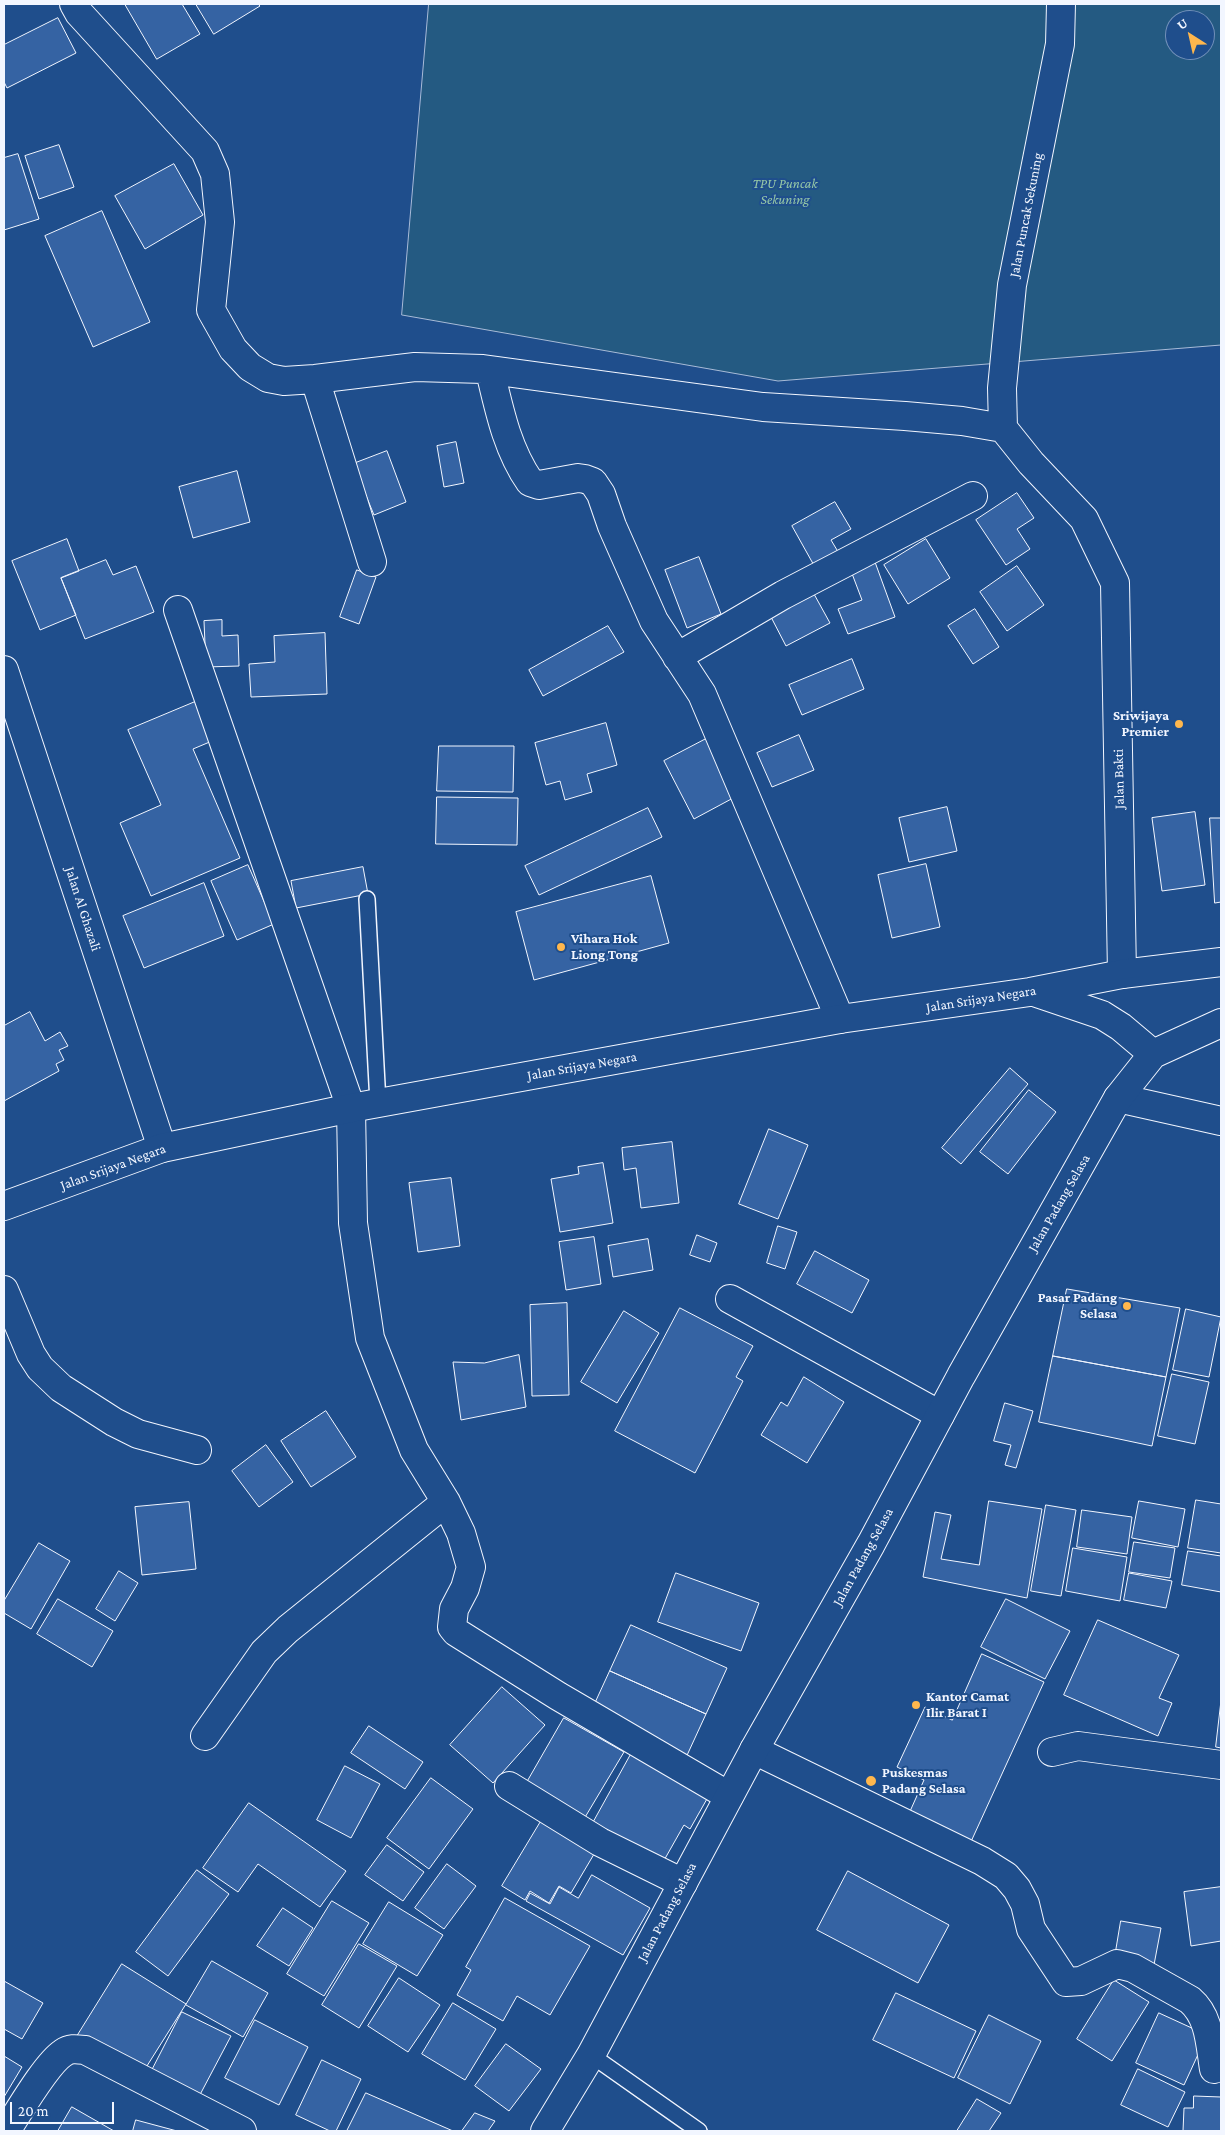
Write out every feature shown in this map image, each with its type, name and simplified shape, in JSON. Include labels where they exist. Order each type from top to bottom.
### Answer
[{"type":"street","points":[[74,4],[80,13],[205,151],[215,174],[220,222],[211,310],[233,349],[250,367],[268,378],[284,381],[315,379],[415,367],[490,370],[763,407],[962,421],[1003,428]]},
{"type":"street","name":"Jalan Puncak Sekuning","points":[[1003,428],[1002,388],[1012,285],[1060,44],[1061,4]]},
{"type":"street","points":[[490,370],[504,426],[527,478],[534,485],[578,478],[593,482],[597,487],[654,621],[702,694],[840,1019]]},
{"type":"street","points":[[315,379],[372,562]]},
{"type":"street","name":"Jalan Bakti","points":[[1003,428],[1031,463],[1084,519],[1116,583],[1122,974]]},
{"type":"street","points":[[677,657],[783,595],[974,496]]},
{"type":"street","points":[[178,610],[351,1108],[353,1223],[370,1338],[414,1450],[446,1502],[461,1533],[471,1566],[465,1588],[454,1609],[451,1623],[454,1630],[558,1696],[729,1796]]},
{"type":"street","name":"Jalan Al Ghazali","points":[[4,670],[162,1148]]},
{"type":"street","name":"Jalan Srijaya Negara","points":[[4,1206],[162,1148],[351,1108],[840,1019],[1030,992],[1122,974],[1221,962]]},
{"type":"street","points":[[1030,992],[1102,1015],[1122,1027],[1153,1054]]},
{"type":"street","name":"Jalan Padang Selasa","points":[[545,2131],[591,2055],[754,1750],[871,1544],[940,1414],[1118,1098],[1153,1054],[1221,1023]]},
{"type":"street","points":[[1118,1098],[1221,1121]]},
{"type":"street","points":[[4,1290],[31,1354],[40,1368],[61,1388],[114,1422],[138,1434],[197,1450]]},
{"type":"street","points":[[730,1300],[940,1414]]},
{"type":"street","points":[[205,1736],[264,1652],[288,1629],[446,1502]]},
{"type":"street","points":[[1052,1752],[1078,1746],[1221,1765]]},
{"type":"street","points":[[754,1750],[982,1861],[1006,1876],[1025,1904],[1031,1930],[1066,1982],[1082,1981],[1117,1964],[1133,1968],[1190,2000],[1195,2004],[1206,2023],[1214,2069]]},
{"type":"street","points":[[509,1786],[600,1842],[683,1883]]},
{"type":"street","points":[[6,2131],[50,2068],[62,2053],[72,2048],[85,2050],[242,2131]]},
{"type":"lane","points":[[367,899],[378,1103]]},
{"type":"lane","points":[[591,2055],[699,2131]]},
{"type":"green space","name":"TPU Puncak Sekuning","points":[[429,4],[1221,4],[1221,345],[778,381],[402,315]]},
{"type":"building","points":[[125,4],[182,4],[200,34],[157,59]]},
{"type":"building","points":[[196,4],[258,4],[260,6],[214,34]]},
{"type":"building","points":[[58,18],[76,53],[7,88],[4,82],[4,45]]},
{"type":"building","points":[[59,145],[74,187],[39,199],[25,156]]},
{"type":"building","points":[[18,154],[39,219],[4,230],[4,158]]},
{"type":"building","points":[[174,164],[203,215],[145,249],[115,196]]},
{"type":"building","points":[[102,211],[150,322],[93,347],[45,236]]},
{"type":"building","points":[[456,442],[464,483],[444,487],[437,446]]},
{"type":"building","points":[[387,451],[406,502],[374,515],[353,464]]},
{"type":"building","points":[[237,471],[250,522],[193,538],[179,487]]},
{"type":"building","points":[[1017,493],[1034,518],[1017,529],[1030,549],[1006,565],[976,520]]},
{"type":"building","points":[[835,502],[851,529],[831,540],[840,555],[816,569],[792,526]]},
{"type":"building","points":[[67,539],[79,571],[61,578],[76,615],[40,630],[12,561]]},
{"type":"building","points":[[926,539],[950,578],[908,604],[884,565]]},
{"type":"building","points":[[699,557],[721,614],[687,628],[665,570]]},
{"type":"building","points":[[106,560],[113,575],[136,566],[154,612],[85,639],[61,578]]},
{"type":"building","points":[[875,562],[895,617],[848,634],[838,609],[862,600],[851,571]]},
{"type":"building","points":[[1017,566],[1044,605],[1007,631],[980,592]]},
{"type":"building","points":[[357,570],[376,577],[359,624],[340,617]]},
{"type":"building","points":[[814,594],[830,623],[786,646],[771,617]]},
{"type":"building","points":[[975,609],[999,647],[973,664],[948,626]]},
{"type":"building","points":[[222,620],[222,636],[238,635],[239,666],[206,667],[204,621]]},
{"type":"building","points":[[608,626],[624,652],[543,696],[529,670]]},
{"type":"building","points":[[325,633],[327,694],[251,697],[249,664],[275,662],[274,636]]},
{"type":"building","points":[[852,659],[864,689],[802,715],[789,685]]},
{"type":"building","points":[[195,702],[212,741],[193,749],[240,858],[151,896],[120,823],[161,805],[128,730]]},
{"type":"building","points":[[606,723],[617,765],[587,774],[592,792],[565,800],[560,781],[546,785],[535,743]]},
{"type":"building","points":[[799,735],[814,770],[772,787],[757,753]]},
{"type":"building","points":[[706,739],[735,797],[694,819],[664,761]]},
{"type":"building","points":[[439,746],[514,746],[513,792],[437,791]]},
{"type":"building","points":[[437,797],[518,798],[517,845],[436,844]]},
{"type":"building","points":[[947,807],[957,851],[909,862],[899,818]]},
{"type":"building","points":[[648,808],[662,837],[539,895],[525,866]]},
{"type":"building","points":[[1195,812],[1205,885],[1162,891],[1152,818]]},
{"type":"building","points":[[1210,818],[1221,818],[1221,902],[1215,903]]},
{"type":"building","points":[[926,864],[940,927],[892,938],[878,875]]},
{"type":"building","points":[[248,865],[274,924],[237,940],[211,881]]},
{"type":"building","points":[[363,867],[368,894],[296,908],[291,881]]},
{"type":"building","points":[[651,876],[669,943],[534,980],[516,912]]},
{"type":"building","points":[[204,883],[224,936],[144,968],[123,916]]},
{"type":"building","points":[[30,1012],[45,1041],[60,1032],[68,1046],[59,1050],[64,1060],[56,1064],[59,1071],[4,1101],[4,1026]]},
{"type":"building","points":[[1010,1068],[1028,1084],[961,1164],[942,1148]]},
{"type":"building","points":[[1029,1090],[1056,1112],[1008,1174],[980,1152]]},
{"type":"building","points":[[769,1129],[808,1145],[778,1219],[739,1204]]},
{"type":"building","points":[[672,1142],[679,1203],[641,1208],[636,1168],[624,1170],[622,1148]]},
{"type":"building","points":[[603,1163],[613,1223],[560,1232],[551,1179],[579,1174],[578,1167]]},
{"type":"building","points":[[451,1178],[460,1246],[418,1252],[409,1183]]},
{"type":"building","points":[[778,1226],[797,1232],[785,1269],[767,1263]]},
{"type":"building","points":[[697,1235],[717,1243],[710,1262],[690,1255]]},
{"type":"building","points":[[594,1237],[601,1284],[566,1290],[559,1242]]},
{"type":"building","points":[[648,1239],[653,1270],[613,1277],[608,1246]]},
{"type":"building","points":[[815,1251],[869,1280],[852,1313],[797,1284]]},
{"type":"building","points":[[1067,1289],[1180,1308],[1166,1377],[1053,1356]]},
{"type":"building","points":[[567,1303],[569,1395],[532,1396],[530,1305]]},
{"type":"building","points":[[680,1308],[753,1346],[736,1377],[743,1381],[695,1473],[615,1431]]},
{"type":"building","points":[[1186,1309],[1221,1317],[1209,1377],[1173,1370]]},
{"type":"building","points":[[624,1311],[659,1333],[617,1403],[581,1382]]},
{"type":"building","points":[[519,1355],[526,1407],[461,1420],[453,1362],[484,1363]]},
{"type":"building","points":[[1053,1356],[1166,1377],[1152,1446],[1039,1422]]},
{"type":"building","points":[[1172,1374],[1209,1382],[1195,1444],[1158,1436]]},
{"type":"building","points":[[804,1377],[844,1402],[807,1463],[761,1435],[781,1402],[787,1406]]},
{"type":"building","points":[[1005,1403],[1033,1411],[1016,1468],[1005,1465],[1011,1445],[994,1441]]},
{"type":"building","points":[[326,1411],[356,1457],[311,1487],[281,1441]]},
{"type":"building","points":[[266,1445],[293,1482],[259,1507],[232,1471]]},
{"type":"building","points":[[1196,1500],[1221,1504],[1221,1553],[1188,1548]]},
{"type":"building","points":[[989,1501],[1042,1509],[1027,1598],[923,1577],[935,1512],[951,1515],[941,1559],[979,1565]]},
{"type":"building","points":[[1139,1501],[1185,1509],[1178,1547],[1132,1538]]},
{"type":"building","points":[[189,1502],[196,1569],[142,1575],[135,1507]]},
{"type":"building","points":[[1046,1505],[1076,1510],[1061,1596],[1031,1591]]},
{"type":"building","points":[[1082,1510],[1132,1517],[1127,1554],[1077,1547]]},
{"type":"building","points":[[1134,1542],[1175,1548],[1170,1578],[1129,1572]]},
{"type":"building","points":[[39,1543],[70,1561],[31,1629],[4,1613],[4,1601]]},
{"type":"building","points":[[1073,1548],[1127,1557],[1120,1601],[1066,1591]]},
{"type":"building","points":[[1188,1551],[1221,1556],[1221,1592],[1182,1585]]},
{"type":"building","points":[[119,1571],[138,1583],[115,1621],[96,1609]]},
{"type":"building","points":[[676,1573],[759,1603],[741,1651],[658,1622]]},
{"type":"building","points":[[1129,1573],[1172,1581],[1166,1608],[1124,1600]]},
{"type":"building","points":[[58,1599],[113,1631],[92,1667],[37,1634]]},
{"type":"building","points":[[1006,1599],[1070,1631],[1045,1679],[981,1647]]},
{"type":"building","points":[[1098,1620],[1179,1655],[1159,1698],[1172,1703],[1158,1736],[1064,1695]]},
{"type":"building","points":[[631,1625],[727,1668],[706,1714],[610,1671]]},
{"type":"building","points":[[982,1654],[1044,1682],[969,1846],[907,1818],[924,1780],[897,1767],[925,1707],[952,1720]]},
{"type":"building","points":[[610,1671],[706,1714],[683,1764],[587,1721]]},
{"type":"building","points":[[502,1687],[545,1725],[493,1783],[450,1745]]},
{"type":"building","points":[[1221,1701],[1221,1748],[1216,1747]]},
{"type":"building","points":[[564,1718],[624,1752],[581,1824],[522,1791]]},
{"type":"building","points":[[369,1726],[423,1762],[405,1789],[351,1753]]},
{"type":"building","points":[[635,1747],[712,1790],[690,1829],[684,1825],[658,1871],[588,1832]]},
{"type":"building","points":[[345,1766],[380,1784],[351,1838],[317,1820]]},
{"type":"building","points":[[431,1778],[473,1809],[429,1869],[387,1838]]},
{"type":"building","points":[[249,1803],[346,1871],[320,1907],[258,1864],[238,1892],[203,1868]]},
{"type":"building","points":[[546,1813],[600,1844],[571,1893],[559,1886],[549,1903],[530,1891],[525,1900],[502,1886]]},
{"type":"building","points":[[387,1845],[424,1872],[403,1901],[365,1875]]},
{"type":"building","points":[[447,1864],[476,1886],[444,1929],[415,1908]]},
{"type":"building","points":[[197,1870],[229,1894],[168,1976],[136,1952]]},
{"type":"building","points":[[848,1871],[949,1925],[918,1983],[817,1930]]},
{"type":"building","points":[[592,1875],[650,1908],[623,1955],[526,1901],[530,1893],[550,1904],[559,1887],[578,1898]]},
{"type":"building","points":[[1221,1887],[1221,1941],[1191,1946],[1184,1892]]},
{"type":"building","points":[[505,1898],[590,1946],[550,2015],[517,1996],[503,2021],[457,1995],[471,1970],[466,1967]]},
{"type":"building","points":[[332,1901],[369,1923],[324,1996],[287,1974]]},
{"type":"building","points":[[389,1902],[443,1935],[417,1976],[363,1944]]},
{"type":"building","points":[[283,1908],[313,1928],[289,1966],[257,1946]]},
{"type":"building","points":[[1121,1921],[1161,1928],[1153,1970],[1114,1963]]},
{"type":"building","points":[[359,1944],[397,1966],[359,2028],[322,2005]]},
{"type":"building","points":[[212,1961],[268,1993],[243,2037],[186,2005]]},
{"type":"building","points":[[122,1964],[186,2004],[140,2077],[76,2038]]},
{"type":"building","points":[[399,1978],[440,2005],[408,2052],[368,2026]]},
{"type":"building","points":[[1114,1980],[1149,2002],[1112,2061],[1077,2039]]},
{"type":"building","points":[[4,1981],[43,2003],[22,2039],[4,2029]]},
{"type":"building","points":[[896,1993],[976,2031],[954,2078],[873,2040]]},
{"type":"building","points":[[453,2003],[496,2029],[465,2080],[422,2054]]},
{"type":"building","points":[[182,2012],[231,2036],[194,2106],[146,2082]]},
{"type":"building","points":[[1159,2013],[1207,2035],[1184,2085],[1136,2063]]},
{"type":"building","points":[[989,2015],[1041,2041],[1010,2104],[958,2078]]},
{"type":"building","points":[[255,2020],[308,2047],[279,2105],[225,2078]]},
{"type":"building","points":[[506,2044],[541,2069],[509,2111],[475,2086]]},
{"type":"building","points":[[4,2056],[22,2067],[4,2097]]},
{"type":"building","points":[[322,2060],[361,2079],[336,2131],[330,2131],[296,2115]]},
{"type":"building","points":[[1138,2069],[1185,2092],[1168,2127],[1121,2105]]},
{"type":"building","points":[[366,2093],[453,2131],[347,2131]]},
{"type":"building","points":[[1194,2096],[1221,2097],[1221,2131],[1183,2131],[1184,2108],[1193,2108]]},
{"type":"building","points":[[977,2099],[1001,2113],[989,2131],[957,2131]]},
{"type":"building","points":[[72,2107],[114,2131],[58,2131]]},
{"type":"building","points":[[475,2113],[495,2121],[488,2131],[462,2131]]},
{"type":"building","points":[[136,2120],[177,2131],[133,2131]]},
{"type":"place","name":"Sriwijaya Premier","points":[[1179,724]]},
{"type":"place","name":"Vihara Hok Liong Tong","points":[[561,947]]},
{"type":"place","name":"Pasar Padang Selasa","points":[[1127,1306]]},
{"type":"place","name":"Kantor Camat Ilir Barat I","points":[[916,1705]]},
{"type":"place","name":"Puskesmas Padang Selasa","points":[[871,1781]]}]
